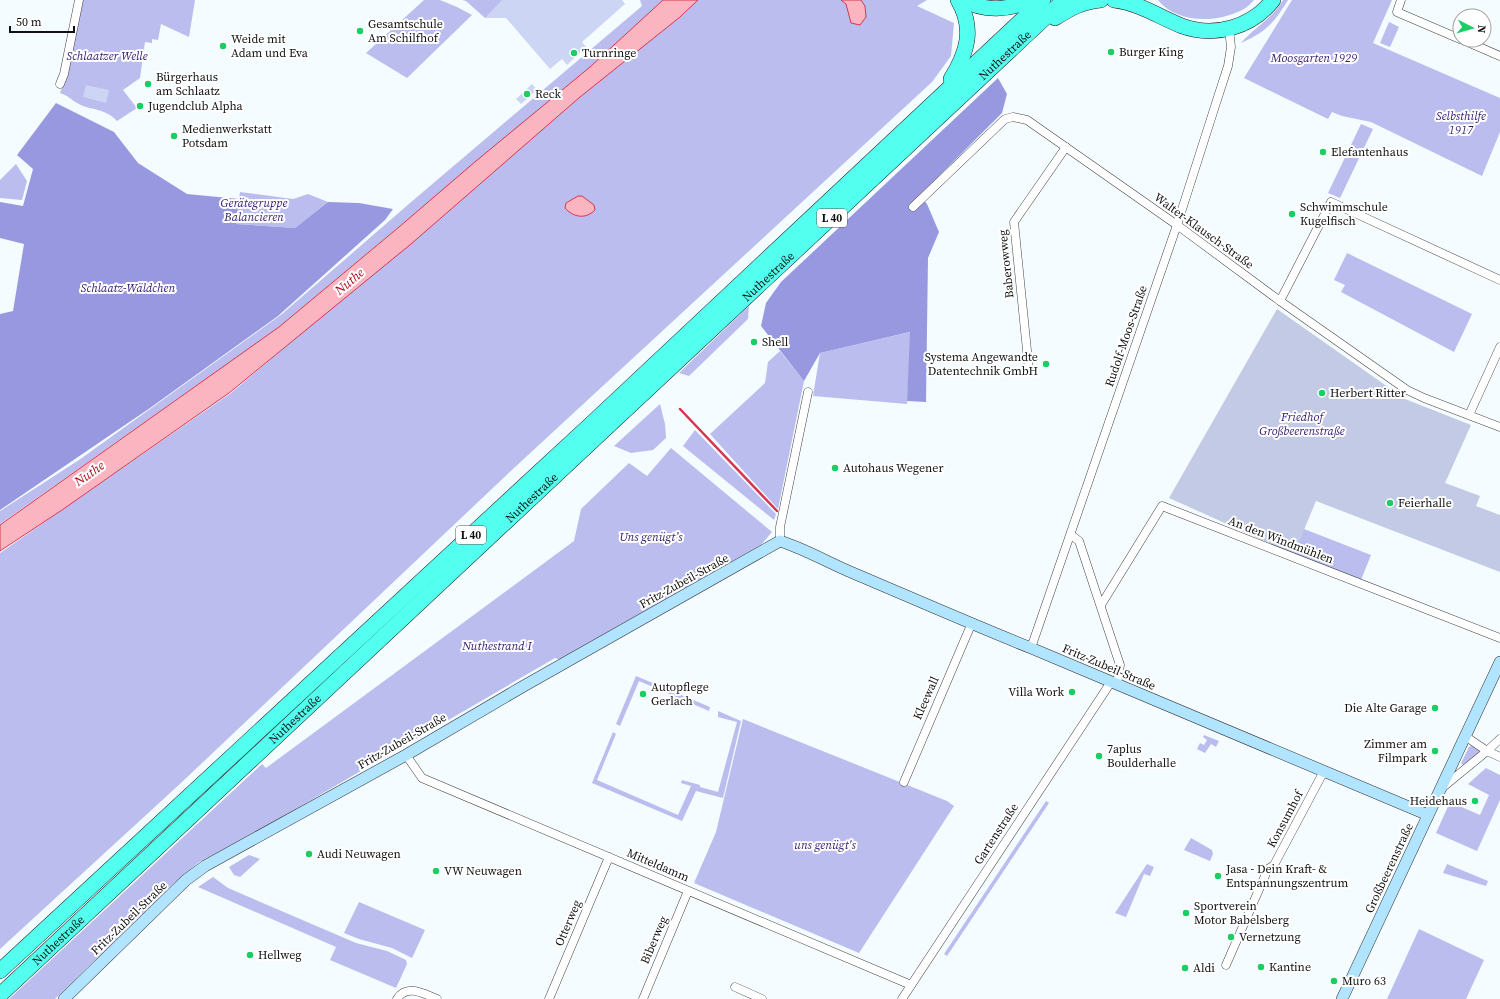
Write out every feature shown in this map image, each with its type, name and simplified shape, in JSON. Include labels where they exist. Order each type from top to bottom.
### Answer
[{"type":"highway","points":[[941,96],[961,63],[968,38],[966,21],[958,0]]},
{"type":"highway","points":[[964,0],[984,7],[1000,8],[1016,6],[1031,0]]},
{"type":"highway","name":"Nuthestraße","points":[[0,971],[586,429],[1043,0]]},
{"type":"highway","name":"Nuthestraße","points":[[0,995],[1064,0]]},
{"type":"highway","points":[[1019,42],[1071,7],[1101,0]]},
{"type":"highway","points":[[1114,0],[1124,1],[1144,7],[1171,21],[1194,29],[1217,31],[1229,29],[1253,19],[1273,0]]},
{"type":"highway","points":[[1151,0],[1171,21]]},
{"type":"street","points":[[60,84],[64,74],[79,0]]},
{"type":"street","points":[[1401,0],[1397,12],[1452,36]]},
{"type":"street","name":"Rudolf-Moos-Straße","points":[[1031,648],[1071,535],[1116,398],[1177,225],[1228,66],[1230,47],[1229,29]]},
{"type":"street","points":[[1482,48],[1500,56]]},
{"type":"street","name":"Walter-Klausch-Straße","points":[[913,207],[1005,119],[1012,117],[1027,120],[1177,225],[1280,301],[1407,390],[1500,427]]},
{"type":"street","name":"Baberowweg","points":[[1029,370],[1014,222],[1066,147]]},
{"type":"street","points":[[1280,301],[1331,202],[1500,280]]},
{"type":"street","points":[[1469,415],[1500,347]]},
{"type":"street","points":[[780,541],[780,527],[808,392]]},
{"type":"street","name":"An den Windmühlen","points":[[1102,605],[1162,506],[1500,638]]},
{"type":"street","points":[[1071,535],[1079,541],[1102,605],[1120,665],[1114,683]]},
{"type":"street","name":"Fritz-Zubeil-Straße","points":[[64,999],[186,880],[219,858],[406,755],[780,541],[971,625],[1031,648],[1428,815]]},
{"type":"street","name":"Kleewall","points":[[904,782],[971,625]]},
{"type":"street","name":"Großbeerenstraße","points":[[1342,999],[1500,662]]},
{"type":"street","name":"Gartenstraße","points":[[902,999],[1114,683]]},
{"type":"street","points":[[1465,736],[1500,757]]},
{"type":"street","points":[[1440,790],[1488,751],[1500,739]]},
{"type":"street","name":"Mitteldamm","points":[[406,755],[422,778],[911,985]]},
{"type":"street","name":"Konsumhof","points":[[1226,965],[1268,869],[1274,865],[1324,771]]},
{"type":"street","name":"Otterweg","points":[[549,999],[609,857]]},
{"type":"street","name":"Biberweg","points":[[643,999],[688,891]]},
{"type":"street","points":[[735,987],[762,999]]},
{"type":"street","points":[[398,999],[404,992],[412,990],[416,990],[437,999]]},
{"type":"green space","name":"Schlaatzer Welle","points":[[80,0],[195,0],[189,37],[161,24],[158,40],[152,39],[152,43],[145,42],[140,78],[123,90],[137,108],[117,121],[107,113],[82,105],[60,93],[67,74]]},
{"type":"green space","points":[[424,0],[440,0],[472,15],[407,78],[366,53]]},
{"type":"green space","points":[[462,0],[519,0],[485,18],[466,1]]},
{"type":"green space","points":[[640,0],[663,0],[590,67],[279,327],[0,524],[0,511],[79,460],[282,314],[642,6]]},
{"type":"green space","points":[[692,0],[927,0],[917,6],[954,23],[951,56],[932,82],[514,468],[182,782],[0,949],[0,553],[231,393]]},
{"type":"green space","points":[[1158,0],[1254,0],[1246,8],[1232,14],[1209,19],[1198,19],[1176,14],[1166,8]]},
{"type":"green space","points":[[1283,0],[1288,0],[1274,21],[1257,35],[1241,43],[1269,18]]},
{"type":"green space","points":[[1292,0],[1392,0],[1373,43],[1500,98],[1500,132],[1482,176],[1371,122],[1342,116],[1332,112],[1328,119],[1244,78]]},
{"type":"green space","points":[[1389,22],[1399,27],[1390,47],[1380,43]]},
{"type":"green space","points":[[998,78],[1007,94],[1002,113],[920,195],[927,204],[939,232],[928,258],[926,402],[907,401],[910,332],[820,353],[804,381],[761,326],[766,303],[781,282]]},
{"type":"green space","name":"Schlaatz-Wäldchen","points":[[56,103],[114,132],[138,163],[187,194],[239,199],[236,224],[295,228],[328,202],[359,203],[393,209],[385,220],[278,316],[150,408],[0,510],[0,314],[13,311],[24,244],[0,238],[0,202],[23,206],[33,169],[17,155]]},
{"type":"green space","points":[[1361,124],[1373,129],[1340,198],[1328,193]]},
{"type":"green space","points":[[16,164],[27,181],[22,200],[0,198],[0,180]]},
{"type":"green space","name":"Gerätegruppe Balancieren","points":[[240,192],[293,199],[308,194],[328,202],[295,228],[236,224]]},
{"type":"green space","points":[[1347,253],[1472,314],[1454,352],[1341,292],[1345,285],[1334,280]]},
{"type":"green space","points":[[749,306],[748,319],[689,376],[679,373]]},
{"type":"green space","name":"Friedhof Großbeerenstraße","points":[[1277,309],[1405,399],[1471,425],[1445,483],[1480,496],[1476,506],[1500,515],[1500,572],[1316,501],[1294,554],[1169,498]]},
{"type":"green space","points":[[911,332],[907,404],[813,396],[820,353]]},
{"type":"green space","points":[[780,351],[804,381],[778,509],[710,434],[765,383],[768,362]]},
{"type":"green space","points":[[660,404],[665,424],[666,438],[653,450],[631,453],[614,446]]},
{"type":"green space","points":[[695,430],[776,514],[774,520],[683,446]]},
{"type":"green space","points":[[671,448],[772,532],[761,545],[561,660],[555,658],[244,839],[199,862],[173,884],[55,999],[9,999],[262,764],[266,768],[574,541],[581,509],[629,463],[647,476]]},
{"type":"green space","points":[[1304,529],[1371,555],[1361,580],[1294,554]]},
{"type":"green space","points":[[636,676],[710,707],[709,711],[639,681],[620,726],[616,724]]},
{"type":"green space","points":[[718,711],[741,721],[723,798],[696,791],[682,821],[592,783],[613,732],[616,734],[597,780],[678,815],[691,786],[681,783],[682,780],[718,792],[737,722],[718,717]]},
{"type":"green space","name":"uns genügt's","points":[[743,719],[947,801],[954,806],[859,953],[694,883],[716,832]]},
{"type":"green space","points":[[1204,735],[1219,741],[1216,747],[1211,744],[1205,753],[1197,749],[1200,743],[1204,745],[1207,740],[1203,737]]},
{"type":"green space","points":[[1472,745],[1479,750],[1478,754],[1464,766],[1461,763],[1469,747]]},
{"type":"green space","points":[[1486,768],[1500,775],[1500,800],[1477,851],[1436,833],[1450,802],[1480,815],[1489,795],[1468,784]]},
{"type":"green space","points":[[1046,801],[1049,803],[947,956],[944,954]]},
{"type":"green space","points":[[1191,838],[1212,850],[1213,854],[1210,861],[1184,850]]},
{"type":"green space","points":[[249,855],[260,859],[240,877],[234,875],[229,867]]},
{"type":"green space","points":[[1147,864],[1154,867],[1150,876],[1144,874],[1126,917],[1115,913]]},
{"type":"green space","points":[[1447,864],[1488,881],[1486,886],[1443,873]]},
{"type":"green space","points":[[213,877],[228,888],[356,943],[387,951],[406,960],[407,964],[396,988],[330,960],[336,947],[198,887]]},
{"type":"green space","points":[[359,902],[425,930],[412,958],[392,948],[359,939],[344,933]]},
{"type":"green space","points":[[1419,929],[1484,960],[1466,999],[1387,999]]},
{"type":"shaded area","points":[[502,0],[622,0],[625,4],[582,42],[586,47],[567,65],[562,59],[550,69],[506,18],[485,18]]},
{"type":"shaded area","name":"Reck","points":[[532,84],[537,90],[521,104],[516,99]]},
{"type":"shaded area","points":[[86,85],[109,90],[106,103],[83,97]]},
{"type":"water","name":"Nuthe","points":[[663,0],[698,0],[680,17],[580,97],[411,244],[229,393],[62,510],[0,551],[0,525],[279,327],[590,67]]},
{"type":"water","points":[[841,0],[861,0],[865,6],[866,17],[860,25],[851,23],[846,4]]},
{"type":"water","points":[[578,196],[582,196],[594,205],[595,210],[583,216],[572,214],[568,211],[565,208],[566,203]]},
{"type":"waterway","points":[[680,409],[777,511]]},
{"type":"place","name":"Gesamtschule Am Schilfhof","points":[[360,31]]},
{"type":"place","name":"Weide mit Adam und Eva","points":[[223,46]]},
{"type":"place","name":"Burger King","points":[[1111,52]]},
{"type":"place","name":"Turnringe","points":[[574,53]]},
{"type":"place","name":"Bürgerhaus am Schlaatz","points":[[148,84]]},
{"type":"place","name":"Reck","points":[[527,94]]},
{"type":"place","name":"Jugendclub Alpha","points":[[140,106]]},
{"type":"place","name":"Medienwerkstatt Potsdam","points":[[174,136]]},
{"type":"place","name":"Elefantenhaus","points":[[1323,152]]},
{"type":"place","name":"Schwimmschule Kugelfisch","points":[[1292,214]]},
{"type":"place","name":"Shell","points":[[754,342]]},
{"type":"place","name":"Systema Angewandte Datentechnik GmbH","points":[[1046,364]]},
{"type":"place","name":"Herbert Ritter","points":[[1322,393]]},
{"type":"place","name":"Autohaus Wegener","points":[[835,468]]},
{"type":"place","name":"Feierhalle","points":[[1390,503]]},
{"type":"place","name":"Villa Work","points":[[1072,692]]},
{"type":"place","name":"Autopflege Gerlach","points":[[643,694]]},
{"type":"place","name":"Die Alte Garage","points":[[1435,708]]},
{"type":"place","name":"Zimmer am Filmpark","points":[[1435,751]]},
{"type":"place","name":"7aplus Boulderhalle","points":[[1099,756]]},
{"type":"place","name":"Heidehaus","points":[[1475,801]]},
{"type":"place","name":"Audi Neuwagen","points":[[309,854]]},
{"type":"place","name":"VW Neuwagen","points":[[436,871]]},
{"type":"place","name":"Jasa - Dein Kraft- & Entspannungszentrum","points":[[1218,876]]},
{"type":"place","name":"Sportverein Motor Babelsberg","points":[[1186,913]]},
{"type":"place","name":"Vernetzung","points":[[1231,937]]},
{"type":"place","name":"Hellweg","points":[[250,955]]},
{"type":"place","name":"Kantine","points":[[1261,967]]},
{"type":"place","name":"Aldi","points":[[1185,968]]},
{"type":"place","name":"Muro 63","points":[[1334,981]]},
{"type":"park label","name":"Moosgarten 1929","points":[[1314,58]]},
{"type":"park label","name":"Selbsthilfe 1917","points":[[1461,123]]},
{"type":"park label","name":"Uns genügt’s","points":[[651,537]]},
{"type":"park label","name":"Nuthestrand I","points":[[497,646]]}]
